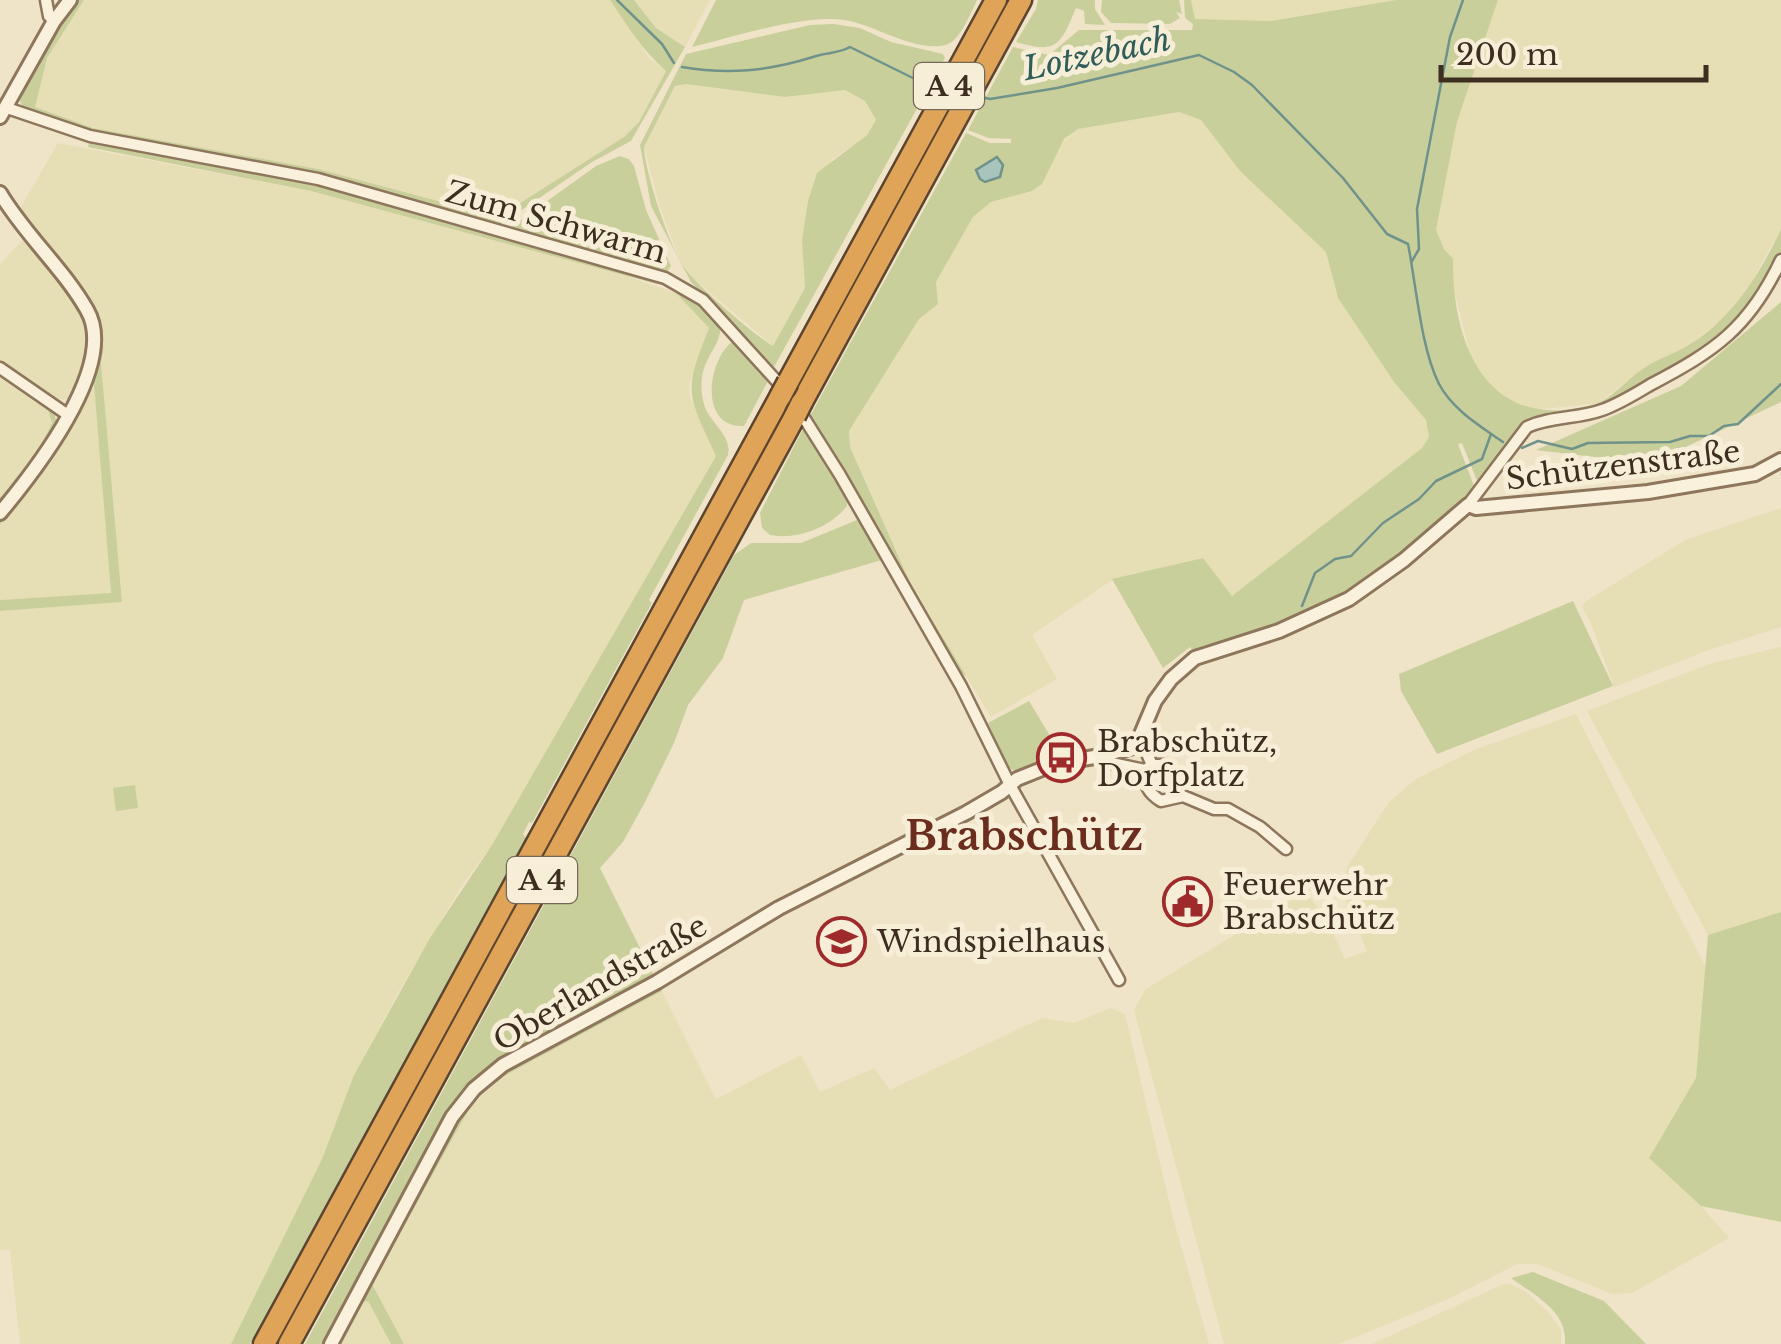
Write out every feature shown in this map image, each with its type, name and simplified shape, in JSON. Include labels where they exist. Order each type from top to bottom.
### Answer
[{"type":"highway","name":"A 4","points":[[264,1344],[991,8]]},
{"type":"highway","name":"A 4","points":[[289,1344],[1016,9]]},
{"type":"street","points":[[46,0],[54,21]]},
{"type":"street","points":[[4,113],[54,21],[70,0]]},
{"type":"street","name":"Zum Schwarm","points":[[4,113],[90,136],[318,179],[629,267],[686,288],[703,300],[744,342],[808,422],[961,686],[1010,785],[1119,980]]},
{"type":"street","points":[[0,194],[18,223],[74,291],[92,322],[95,336],[90,365],[68,415],[43,457],[0,513]]},
{"type":"street","points":[[1286,849],[1260,827],[1228,809],[1214,809],[1183,796],[1161,801],[1152,796],[1144,783],[1148,767],[1140,740],[1155,701],[1171,679],[1195,658],[1278,631],[1349,599],[1404,560],[1468,505],[1527,427],[1609,407],[1687,366],[1718,344],[1754,310],[1781,260]]},
{"type":"street","points":[[0,368],[68,415]]},
{"type":"street","name":"Schützenstraße","points":[[1468,505],[1493,507],[1648,492],[1755,474],[1781,460]]},
{"type":"street","name":"Oberlandstraße","points":[[330,1344],[452,1117],[490,1075],[657,982],[778,908],[966,813],[1010,785],[1057,763],[1122,752],[1140,740]]},
{"type":"street","points":[[1101,756],[1107,762],[1148,767],[1169,765]]},
{"type":"shaded area","points":[[84,0],[610,0],[649,58],[666,71],[639,122],[624,137],[498,217],[318,169],[93,128],[34,107],[47,58]]},
{"type":"shaded area","points":[[634,0],[710,0],[685,47],[656,28]]},
{"type":"shaded area","points":[[1191,0],[1396,0],[1271,21],[1195,19]]},
{"type":"shaded area","points":[[1498,0],[1781,0],[1781,229],[1730,312],[1690,345],[1645,367],[1598,403],[1535,410],[1513,403],[1491,387],[1471,357],[1453,286],[1453,259],[1436,230],[1457,122]]},
{"type":"shaded area","points":[[686,84],[785,97],[845,90],[865,101],[876,121],[867,135],[832,160],[808,201],[803,240],[805,288],[773,346],[693,278],[680,260],[660,208],[644,147],[675,86]]},
{"type":"shaded area","points":[[1179,112],[1201,120],[1240,171],[1326,252],[1338,298],[1394,382],[1426,420],[1429,437],[1422,448],[1231,597],[1202,558],[1112,580],[1032,635],[1057,679],[991,717],[912,587],[850,447],[849,431],[919,319],[938,304],[936,282],[973,217],[991,202],[1032,191],[1042,184],[1060,144],[1078,129]]},
{"type":"shaded area","points":[[58,143],[311,191],[602,268],[676,293],[709,328],[689,386],[690,397],[716,456],[492,845],[463,884],[399,991],[354,1075],[322,1159],[231,1344],[20,1344],[10,1250],[0,1250],[0,611],[122,602],[101,363],[104,357],[97,320],[20,213]]},
{"type":"shaded area","points":[[25,238],[86,314],[91,352],[69,400],[53,398],[0,362],[0,264]]},
{"type":"shaded area","points":[[0,377],[48,410],[52,423],[39,449],[0,498]]},
{"type":"shaded area","points":[[94,382],[111,594],[0,600],[0,525],[77,418]]},
{"type":"shaded area","points":[[1781,508],[1781,627],[1614,687],[1582,607],[1585,602],[1685,540]]},
{"type":"shaded area","points":[[1781,647],[1781,912],[1708,935],[1587,711],[1709,664]]},
{"type":"shaded area","points":[[1576,714],[1706,968],[1696,1078],[1649,1158],[1729,1238],[1632,1293],[1612,1294],[1537,1264],[1517,1264],[1448,1299],[1339,1344],[1224,1344],[1134,1010],[1146,989],[1291,900],[1310,898],[1325,916],[1345,959],[1367,951],[1343,893],[1347,867],[1389,802],[1416,779],[1474,750]]},
{"type":"shaded area","points":[[662,991],[716,1099],[801,1055],[820,1092],[874,1068],[890,1090],[1042,1018],[1074,1023],[1111,1008],[1125,1014],[1173,1218],[1209,1344],[404,1344],[372,1284],[470,1107],[502,1077]]},
{"type":"shaded area","points":[[1504,1284],[1526,1292],[1550,1314],[1561,1329],[1561,1344],[1372,1344]]},
{"type":"shaded area","points":[[363,1301],[368,1301],[391,1344],[341,1344]]},
{"type":"green space","points":[[75,0],[84,0],[47,58],[35,107],[93,128],[318,169],[498,217],[624,137],[639,122],[666,71],[642,46],[610,0],[634,0],[656,28],[685,47],[631,141],[592,162],[497,227],[320,177],[91,134],[23,109],[19,97],[43,49]]},
{"type":"green space","points":[[716,0],[977,0],[957,37],[936,46],[828,19],[768,28],[692,47]]},
{"type":"green space","points":[[1038,0],[1095,0],[1095,9],[1105,25],[1085,24],[1084,11],[1076,8],[1055,44],[1040,47],[1016,42]]},
{"type":"green space","points":[[1102,0],[1179,0],[1182,14],[1176,12],[1180,18],[1170,24],[1111,23],[1101,12]]},
{"type":"green space","points":[[1184,0],[1191,0],[1195,19],[1271,21],[1396,0],[1498,0],[1457,122],[1436,230],[1453,259],[1460,324],[1470,352],[1484,376],[1504,395],[1528,407],[1559,410],[1595,404],[1608,397],[1644,368],[1692,343],[1720,320],[1755,277],[1781,229],[1781,252],[1749,309],[1702,353],[1596,409],[1526,419],[1479,486],[1462,443],[1458,444],[1476,491],[1372,580],[1296,620],[1195,654],[1190,647],[1163,668],[1112,579],[1203,558],[1232,596],[1422,448],[1429,437],[1426,420],[1394,382],[1338,298],[1326,252],[1240,171],[1201,120],[1179,112],[1078,129],[1064,139],[1042,184],[1032,191],[991,202],[973,217],[936,282],[938,304],[919,319],[849,431],[850,447],[912,587],[967,677],[956,669],[810,416],[966,133],[990,143],[1011,143],[1011,139],[988,138],[968,130],[1013,47],[1049,55],[1079,30],[1192,30],[1193,24],[1185,18]]},
{"type":"green space","points":[[810,25],[860,28],[891,42],[943,54],[945,58],[774,367],[691,282],[651,206],[640,145],[686,54]],"holes":[[[686,84],[785,97],[845,90],[865,101],[876,120],[867,135],[817,173],[802,240],[805,288],[773,346],[726,309],[684,267],[659,208],[644,147],[675,86]]]},
{"type":"green space","points":[[90,140],[314,183],[658,280],[657,284],[311,191],[88,147]]},
{"type":"green space","points":[[620,156],[634,166],[646,210],[671,266],[666,273],[507,230],[596,166]]},
{"type":"green space","points":[[78,288],[94,314],[103,343],[101,363],[122,602],[0,611],[0,600],[111,593],[94,384],[77,418],[0,525],[0,518],[96,363]]},
{"type":"green space","points":[[683,292],[721,324],[701,386],[705,408],[727,440],[728,455],[649,600],[652,603],[532,823],[529,822],[523,834],[526,838],[250,1344],[231,1344],[322,1159],[354,1075],[430,938],[492,845],[716,456],[692,393],[695,367],[709,328],[676,293]]},
{"type":"green space","points":[[1781,302],[1781,402],[1675,452],[1612,459],[1536,450],[1681,386]]},
{"type":"green space","points":[[732,342],[768,381],[744,426],[730,424],[720,417],[712,392],[717,364]]},
{"type":"green space","points":[[0,371],[53,408],[57,424],[0,506],[0,498],[39,449],[52,423],[48,410],[0,377]]},
{"type":"green space","points":[[805,425],[847,496],[847,506],[832,521],[812,531],[770,535],[762,528],[760,513]]},
{"type":"green space","points":[[857,520],[882,560],[744,600],[723,658],[688,705],[674,743],[623,842],[600,868],[655,978],[487,1071],[325,1344],[305,1344],[734,555],[751,543],[801,543]]},
{"type":"green space","points":[[1573,601],[1613,686],[1437,754],[1401,691],[1399,674]]},
{"type":"green space","points":[[1029,701],[1061,754],[1017,772],[1007,767],[988,723]]},
{"type":"green space","points":[[135,785],[138,808],[116,811],[113,788]]},
{"type":"green space","points":[[1781,912],[1781,1222],[1701,1206],[1649,1158],[1696,1078],[1708,935]]},
{"type":"green space","points":[[659,984],[662,991],[502,1077],[470,1107],[372,1284],[404,1344],[391,1344],[368,1301],[362,1302],[341,1344],[336,1344],[458,1116],[492,1077]]},
{"type":"green space","points":[[1533,1272],[1604,1301],[1646,1344],[1565,1344],[1555,1313],[1511,1278]]},
{"type":"water","points":[[997,157],[1003,165],[1000,177],[985,182],[980,179],[976,170]]},
{"type":"waterway","name":"Lotzebach","points":[[617,0],[662,44],[674,63]]},
{"type":"waterway","points":[[1412,261],[1419,249],[1417,209],[1450,37],[1463,0]]},
{"type":"waterway","name":"Lotzebach","points":[[682,67],[716,71],[764,68],[850,47],[921,82],[940,87]]},
{"type":"waterway","name":"Lotzebach","points":[[977,96],[990,99],[1057,88],[1199,55],[1234,72],[1252,85],[1343,178],[1387,234],[1408,244],[1423,335],[1439,384],[1459,410],[1503,442]]},
{"type":"waterway","name":"Lotzebach","points":[[1522,448],[1538,441],[1572,449],[1588,443],[1670,442],[1709,436],[1724,426],[1738,424],[1781,384]]},
{"type":"waterway","points":[[1302,606],[1315,573],[1335,559],[1351,556],[1383,523],[1419,499],[1436,481],[1482,459],[1491,434]]},
{"type":"place","name":"Brabschütz, Dorfplatz","points":[[1062,758]]},
{"type":"place","name":"Feuerwehr Brabschütz","points":[[1188,901]]},
{"type":"place","name":"Windspielhaus","points":[[842,941]]},
{"type":"district","name":"Brabschütz","points":[[1024,836]]}]
